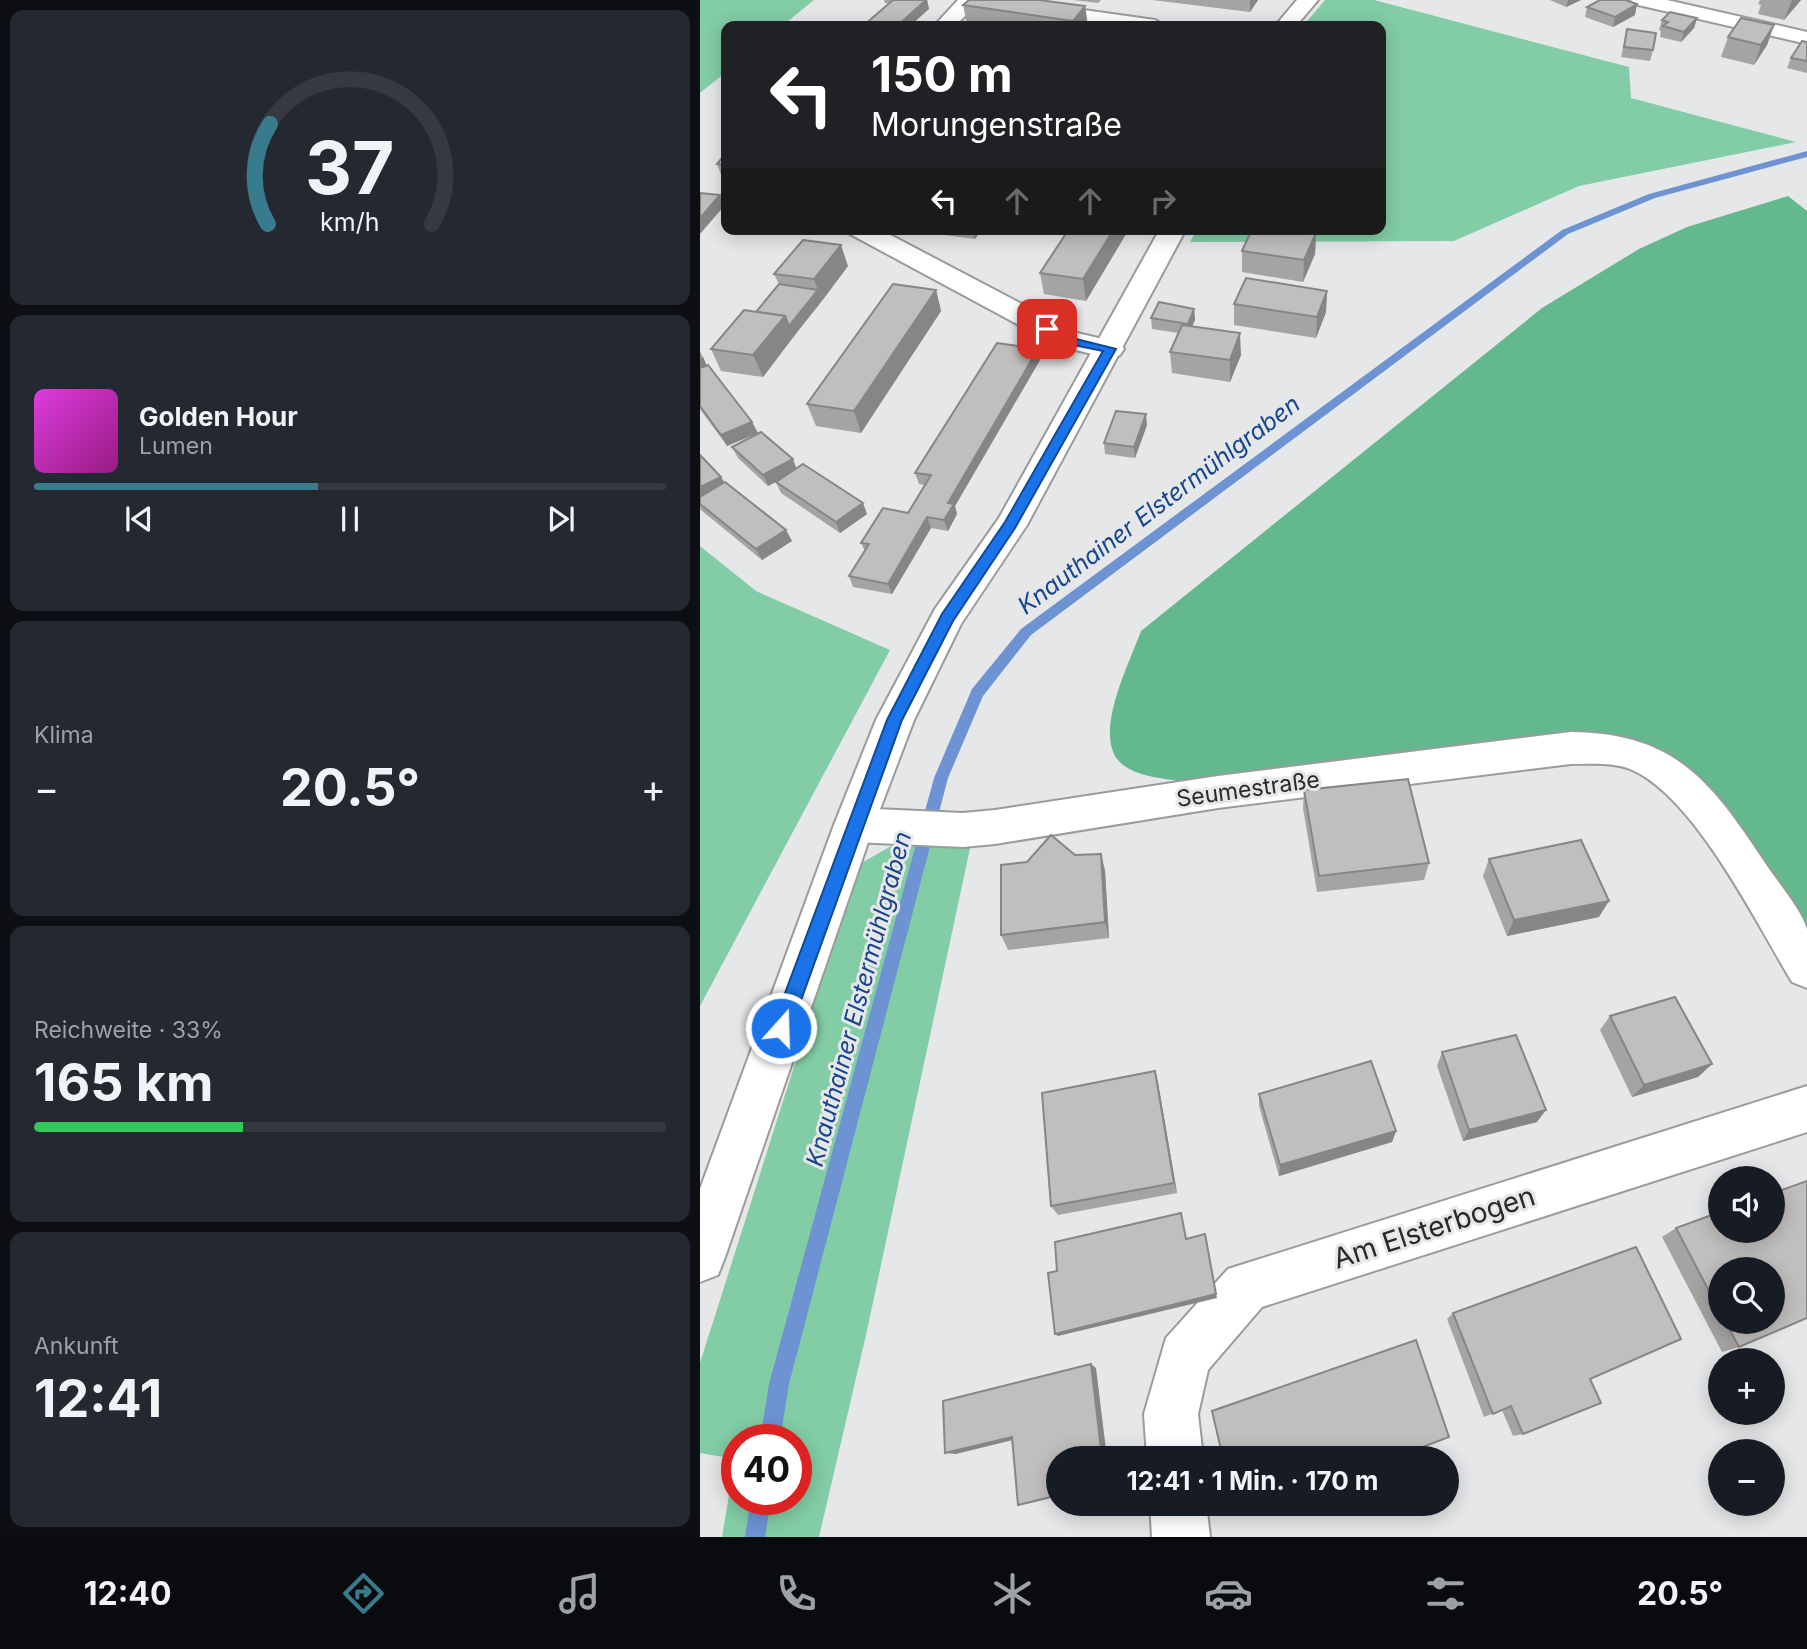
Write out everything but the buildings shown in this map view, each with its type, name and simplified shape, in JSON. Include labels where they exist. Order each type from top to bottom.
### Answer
[{"type":"street","points":[[949,21],[969,0],[1119,21]]},
{"type":"street","points":[[1289,21],[1308,0]]},
{"type":"street","points":[[1641,0],[1807,38]]},
{"type":"street","points":[[870,235],[1068,340],[1110,349]]},
{"type":"street","points":[[700,1257],[854,825],[895,720],[947,618],[1011,525],[1110,349],[1170,235]]},
{"type":"street","name":"Seumestraße","points":[[854,825],[963,830],[1094,813],[1218,792],[1571,748],[1606,749],[1641,757],[1671,774],[1702,803],[1807,968]]},
{"type":"street","name":"Am Elsterbogen","points":[[1174,1446],[1171,1414],[1185,1357],[1246,1287],[1807,1109]]},
{"type":"street","points":[[1179,1516],[1181,1537]]},
{"type":"green space","points":[[700,0],[814,0],[788,21],[721,21],[721,76],[700,93]]},
{"type":"green space","points":[[1325,0],[1374,0],[1629,67],[1631,98],[1796,142],[1579,186],[1454,241],[1190,242],[1194,235],[1386,235],[1386,21],[1307,21]]},
{"type":"green space","points":[[1788,196],[1807,211],[1807,938],[1649,747],[1185,782],[1140,773],[1124,766],[1118,760],[1112,747],[1110,732],[1112,715],[1116,696],[1141,631],[1542,308],[1639,249],[1687,227]]},
{"type":"green space","points":[[700,546],[756,591],[890,650],[700,1006]]},
{"type":"green space","points":[[905,838],[972,839],[866,1335],[819,1537],[722,1537],[726,1515],[812,1515],[812,1424],[721,1424],[721,1457],[700,1453],[700,1363],[858,865]]},
{"type":"waterway","name":"Knauthainer Elstermühlgraben","points":[[773,1424],[779,1384],[941,778],[977,693],[1026,632],[1565,232],[1652,196],[1807,154]]},
{"type":"waterway","name":"Knauthainer Elstermühlgraben","points":[[755,1537],[759,1515]]},
{"type":"route","points":[[781,1028],[895,720],[947,618],[1011,525],[1110,349],[1068,340],[1047,329]]}]
